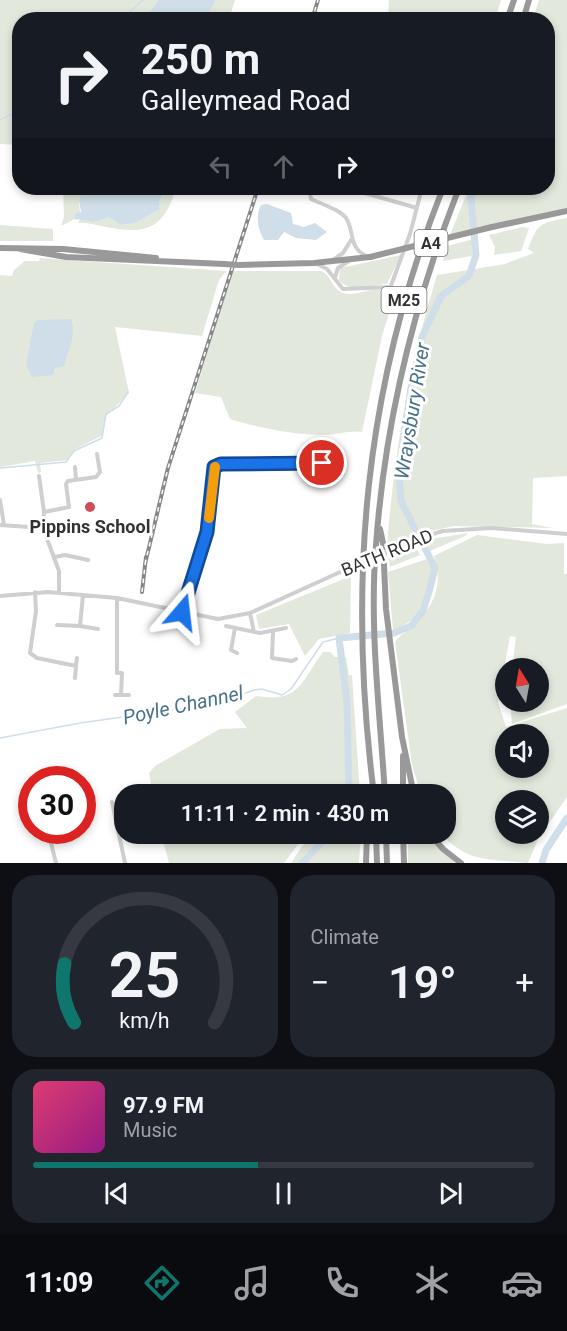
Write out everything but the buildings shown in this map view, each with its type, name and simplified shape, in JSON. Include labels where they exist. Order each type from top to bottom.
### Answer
[{"type":"highway","name":"M25","points":[[371,784],[362,629],[366,500],[382,384],[416,260],[440,195]]},
{"type":"highway","name":"M25","points":[[384,784],[375,628],[375,550],[389,430],[405,352],[434,256],[456,195]]},
{"type":"highway","name":"A4","points":[[0,248],[66,257],[239,265],[330,262],[370,257],[567,211]]},
{"type":"highway","name":"M25","points":[[379,526],[383,543],[388,624],[402,737],[412,784]]},
{"type":"highway","name":"M25","points":[[402,737],[403,784]]},
{"type":"highway","points":[[366,863],[367,844]]},
{"type":"highway","points":[[376,844],[377,863]]},
{"type":"highway","points":[[386,844],[387,863]]},
{"type":"highway","points":[[403,844],[404,863]]},
{"type":"highway","points":[[439,844],[461,863]]},
{"type":"street","points":[[310,195],[311,199],[345,218],[351,229],[351,240],[344,253],[330,262]]},
{"type":"street","points":[[372,195],[417,208]]},
{"type":"street","points":[[386,299],[410,234],[420,195]]},
{"type":"street","points":[[351,240],[358,251],[370,257]]},
{"type":"street","points":[[334,278],[338,268],[352,259]]},
{"type":"street","points":[[314,263],[325,268],[341,288],[349,291],[374,287],[390,288]]},
{"type":"street","points":[[44,512],[69,507],[66,484],[68,480],[99,474],[97,454]]},
{"type":"street","points":[[182,612],[207,532],[214,467],[221,464],[322,463]]},
{"type":"street","points":[[75,467],[76,480]]},
{"type":"street","points":[[38,476],[44,512],[43,528],[60,571],[58,593]]},
{"type":"street","points":[[0,500],[2,525],[43,528]]},
{"type":"street","name":"BATH ROAD","points":[[0,596],[35,592],[117,598],[218,619],[250,613],[406,542],[443,531],[491,528],[567,534]]},
{"type":"street","points":[[55,557],[65,555],[88,560]]},
{"type":"street","points":[[35,592],[36,611],[30,652],[37,658],[76,666]]},
{"type":"street","points":[[81,626],[83,595]]},
{"type":"street","points":[[117,598],[115,671],[122,673],[121,695]]},
{"type":"street","points":[[250,613],[254,632]]},
{"type":"street","points":[[57,625],[98,629]]},
{"type":"street","points":[[226,626],[254,632],[273,632],[286,628]]},
{"type":"street","points":[[235,628],[231,650],[237,653]]},
{"type":"street","points":[[273,632],[272,658],[292,661],[296,659]]},
{"type":"street","points":[[75,678],[77,658]]},
{"type":"street","points":[[115,695],[129,695]]},
{"type":"street","points":[[112,802],[125,863]]},
{"type":"street","points":[[51,844],[56,863]]},
{"type":"shaded area","points":[[0,0],[158,0],[148,12],[12,12],[12,145],[0,144]]},
{"type":"shaded area","points":[[158,0],[216,0],[210,12],[148,12]]},
{"type":"shaded area","points":[[216,0],[235,0],[231,12],[210,11]]},
{"type":"shaded area","points":[[389,0],[501,0],[497,12],[388,12]]},
{"type":"shaded area","points":[[539,0],[567,0],[567,208],[450,235],[466,195],[555,195],[555,12],[535,12]]},
{"type":"shaded area","points":[[63,195],[80,195],[80,213],[75,219],[61,226],[64,217]]},
{"type":"shaded area","points":[[80,195],[163,195],[159,202],[159,210],[135,223],[121,225],[109,217],[97,222],[75,219],[75,214],[81,212]]},
{"type":"shaded area","points":[[163,195],[174,195],[166,213],[151,226],[143,229],[120,229],[78,223],[80,219],[97,222],[109,217],[121,225],[135,223],[159,210],[159,202]]},
{"type":"shaded area","points":[[267,204],[291,213],[293,224],[304,227],[315,223],[327,232],[316,240],[296,238],[284,232],[278,240],[264,240],[260,232],[258,214],[261,205]]},
{"type":"shaded area","points":[[567,218],[567,476],[533,478],[532,524],[553,528],[454,526],[426,532],[387,547],[404,410],[418,342],[437,275],[505,264],[534,253],[528,249],[538,229],[545,223]]},
{"type":"shaded area","points":[[0,225],[53,229],[53,241],[0,241]]},
{"type":"shaded area","points":[[522,227],[529,228],[521,251],[494,255],[495,247],[489,235]]},
{"type":"shaded area","points":[[474,239],[472,256],[443,261],[447,246]]},
{"type":"shaded area","points":[[401,255],[387,284],[354,287],[343,284],[339,280],[340,268]]},
{"type":"shaded area","points":[[40,258],[226,271],[219,280],[202,336],[115,327],[129,393],[106,416],[103,435],[74,450],[68,460],[40,463],[41,472],[38,473],[35,461],[0,467],[0,275],[12,276],[14,270],[25,261],[39,261]]},
{"type":"shaded area","points":[[232,271],[321,271],[336,288],[344,293],[382,290],[382,307],[397,288],[382,336],[362,432],[313,435],[253,425],[230,419],[221,397],[195,393]]},
{"type":"shaded area","points":[[71,319],[73,331],[64,366],[55,368],[53,375],[32,377],[26,365],[34,323],[38,320]]},
{"type":"shaded area","points":[[468,533],[430,551],[425,540]]},
{"type":"shaded area","points":[[477,535],[547,544],[564,543],[564,574],[567,574],[567,704],[549,711],[549,658],[513,658],[516,637],[510,636],[506,658],[495,658],[495,712],[501,712],[505,724],[495,724],[495,778],[549,778],[549,724],[516,724],[567,708],[567,797],[549,823],[549,790],[495,790],[495,844],[536,844],[528,863],[481,858],[452,844],[456,844],[456,784],[418,784],[412,765],[395,642],[420,619],[431,603],[437,585],[437,566],[434,556]]},
{"type":"shaded area","points":[[414,544],[420,555],[390,567],[388,555]]},
{"type":"shaded area","points":[[427,559],[432,568],[426,598],[418,613],[411,620],[393,630],[388,572]]},
{"type":"shaded area","points":[[351,576],[350,633],[319,639],[305,656],[289,624],[259,629],[256,615]]},
{"type":"shaded area","points":[[323,652],[330,652],[335,657],[346,657],[349,675],[352,675],[359,784],[151,784],[149,773],[155,766],[220,729],[247,728],[235,712],[256,696],[282,696],[297,688]]},
{"type":"shaded area","points":[[511,712],[545,712],[512,724]]},
{"type":"shaded area","points":[[164,844],[298,844],[284,863],[169,863]]},
{"type":"shaded area","points":[[360,844],[359,863],[291,863],[303,845]]},
{"type":"shaded area","points":[[408,844],[436,844],[455,863],[408,863]]},
{"type":"waterway","points":[[130,12],[143,0]]},
{"type":"waterway","points":[[0,120],[12,114]]},
{"type":"waterway","name":"Wraysbury River","points":[[349,784],[347,702],[339,638],[394,633],[411,626],[423,611],[435,568],[401,501],[399,475],[411,388],[422,337],[441,296],[469,276],[476,255],[472,195]]},
{"type":"waterway","points":[[0,468],[66,462],[74,451],[102,438],[106,414],[119,406],[128,392]]},
{"type":"waterway","name":"Poyle Channel","points":[[0,738],[80,723],[180,709],[200,701],[224,701],[254,690],[262,689],[282,695],[291,689],[323,642],[339,638]]},
{"type":"waterway","points":[[542,863],[546,850],[567,818]]},
{"type":"waterway","name":"Wraysbury River","points":[[302,863],[320,844]]},
{"type":"railway","points":[[314,12],[318,0]]},
{"type":"railway","points":[[145,564],[168,468],[256,195]]},
{"type":"railway","points":[[142,592],[146,557]]},
{"type":"slow traffic","points":[[209,518],[215,467]]},
{"type":"place","name":"Pippins School","points":[[90,507]]},
{"type":"route","points":[[182,612],[207,532],[214,467],[221,464],[322,463]]}]
